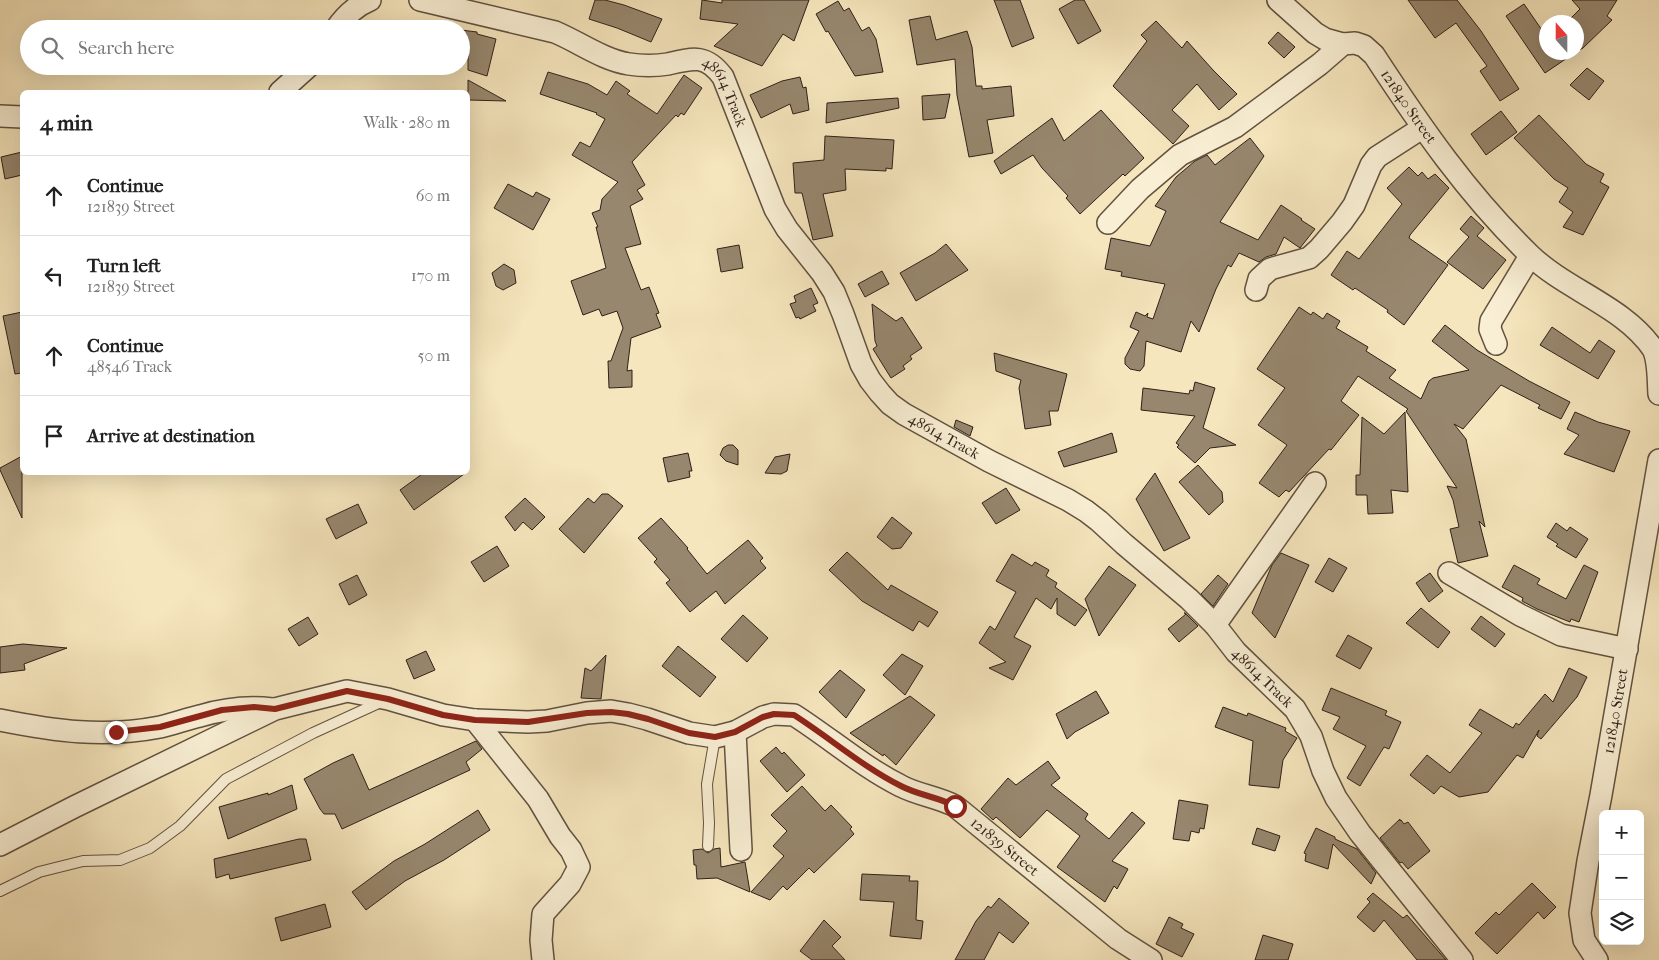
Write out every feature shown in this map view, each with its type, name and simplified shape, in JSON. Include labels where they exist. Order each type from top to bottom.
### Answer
[{"type":"street","points":[[344,20],[351,11],[370,0]]},
{"type":"street","name":"48614 Track","points":[[420,0],[555,32],[604,56],[628,64],[645,66],[666,64],[686,59],[698,59],[708,62],[722,77],[775,209],[786,229],[822,273],[834,292],[861,364],[870,380],[890,404],[904,414],[989,461],[1068,500],[1086,511],[1166,578],[1215,625],[1236,652],[1295,709],[1311,736],[1322,771],[1336,798],[1360,833],[1462,960]]},
{"type":"street","name":"121840 Street","points":[[1278,0],[1325,40],[1343,44],[1355,43],[1364,46],[1374,55],[1422,128],[1472,194],[1530,256],[1553,274],[1620,317],[1653,350],[1658,358],[1659,394]]},
{"type":"street","points":[[1108,223],[1140,189],[1180,155],[1235,127],[1320,64],[1343,44]]},
{"type":"street","points":[[282,90],[299,75]]},
{"type":"street","points":[[0,116],[20,117]]},
{"type":"street","points":[[1256,290],[1259,279],[1270,269],[1309,258],[1319,249],[1354,204],[1371,165],[1377,157],[1422,128]]},
{"type":"street","points":[[1496,344],[1490,329],[1491,321],[1530,256]]},
{"type":"street","name":"121840 Street","points":[[1597,960],[1584,940],[1580,912],[1659,460]]},
{"type":"street","points":[[1215,625],[1315,483]]},
{"type":"street","points":[[1450,573],[1520,615],[1561,635],[1627,649]]},
{"type":"street","points":[[0,845],[275,709],[347,691],[388,699],[443,715],[475,720],[528,722],[587,713],[611,712],[648,719],[689,733],[725,735],[741,850]]},
{"type":"street","points":[[0,720],[43,729],[78,733],[123,732],[160,727],[222,710],[254,707],[275,709]]},
{"type":"street","name":"121839 Street","points":[[725,735],[763,717],[774,714],[794,715],[872,769],[902,787],[946,801],[955,806],[1118,939],[1151,960]]},
{"type":"street","points":[[475,720],[538,799],[560,836],[572,850],[579,866],[570,884],[543,914],[541,940],[543,960]]},
{"type":"lane","points":[[0,891],[39,872],[83,861],[120,860],[150,848],[180,826],[226,779],[313,733],[388,699]]},
{"type":"lane","points":[[708,846],[707,784],[725,735]]},
{"type":"building","points":[[595,0],[605,0],[624,5],[662,19],[651,42],[589,19]]},
{"type":"building","points":[[702,0],[722,3],[722,0],[809,0],[794,41],[783,34],[762,66],[714,46],[738,24],[700,19]]},
{"type":"building","points":[[994,0],[1020,0],[1034,38],[1012,47]]},
{"type":"building","points":[[1075,0],[1084,0],[1101,31],[1078,44],[1059,9]]},
{"type":"building","points":[[1408,0],[1457,0],[1481,31],[1519,89],[1500,101],[1480,71],[1487,66],[1456,23],[1435,38]]},
{"type":"building","points":[[1572,0],[1617,0],[1607,16],[1612,20],[1584,47],[1584,15],[1574,15],[1580,9]]},
{"type":"building","points":[[838,1],[844,11],[849,8],[862,31],[869,27],[876,39],[883,72],[855,76],[828,31],[826,32],[816,14]]},
{"type":"building","points":[[1524,4],[1539,26],[1539,60],[1564,60],[1545,73],[1506,16]]},
{"type":"building","points":[[930,16],[936,40],[967,31],[972,47],[976,86],[982,86],[982,89],[1011,86],[1014,116],[987,120],[993,153],[969,157],[957,95],[955,59],[917,65],[909,20]]},
{"type":"building","points":[[1156,21],[1182,48],[1187,41],[1237,94],[1219,110],[1197,84],[1172,110],[1189,126],[1173,144],[1113,86],[1147,41],[1141,35]]},
{"type":"building","points":[[470,31],[496,39],[487,76],[470,71]]},
{"type":"building","points":[[1278,32],[1295,47],[1284,58],[1268,43]]},
{"type":"building","points":[[1587,68],[1604,81],[1589,100],[1570,85]]},
{"type":"building","points":[[548,72],[588,84],[607,95],[616,81],[630,91],[627,94],[657,114],[684,75],[702,88],[684,115],[681,113],[678,117],[676,115],[632,162],[645,185],[637,190],[643,199],[630,206],[641,244],[625,248],[641,290],[649,287],[659,313],[656,314],[661,327],[631,338],[627,371],[632,370],[632,387],[609,388],[608,361],[611,361],[623,328],[617,311],[602,316],[599,309],[583,315],[571,281],[606,268],[596,227],[598,227],[592,213],[600,210],[602,199],[618,182],[572,155],[580,142],[590,147],[605,119],[597,113],[540,94]]},
{"type":"building","points":[[800,77],[803,88],[806,87],[809,110],[793,114],[790,104],[761,118],[750,95],[782,81]]},
{"type":"building","points":[[468,80],[506,101],[470,100],[470,90],[468,90]]},
{"type":"building","points":[[950,94],[945,118],[923,120],[922,96]]},
{"type":"building","points":[[898,98],[899,108],[826,123],[827,103]]},
{"type":"building","points":[[1101,110],[1144,158],[1125,176],[1123,174],[1080,214],[1066,198],[1068,196],[1042,168],[1033,155],[1001,174],[994,161],[1052,118],[1064,141]]},
{"type":"building","points":[[1501,111],[1517,132],[1486,155],[1471,134]]},
{"type":"building","points":[[1539,115],[1586,164],[1604,174],[1600,182],[1609,187],[1583,235],[1563,227],[1573,212],[1559,202],[1568,188],[1554,179],[1514,138]]},
{"type":"building","points":[[825,136],[894,140],[892,169],[886,168],[886,171],[845,169],[846,190],[823,194],[833,236],[813,240],[802,193],[795,193],[793,163],[824,160]]},
{"type":"building","points":[[1250,138],[1264,156],[1220,222],[1258,240],[1281,205],[1315,229],[1300,248],[1284,237],[1276,254],[1266,257],[1259,262],[1239,253],[1231,267],[1228,265],[1199,332],[1191,321],[1181,352],[1146,341],[1144,366],[1140,371],[1130,369],[1125,364],[1125,358],[1139,331],[1130,327],[1136,312],[1145,316],[1148,313],[1147,317],[1153,319],[1165,284],[1121,276],[1122,272],[1105,269],[1111,238],[1150,246],[1166,211],[1155,206],[1176,177],[1195,161],[1207,155],[1215,165]]},
{"type":"building","points":[[20,152],[20,175],[5,179],[1,157]]},
{"type":"building","points":[[1409,167],[1418,176],[1422,172],[1428,179],[1435,174],[1449,188],[1409,238],[1448,265],[1404,325],[1387,312],[1388,310],[1331,275],[1347,251],[1359,259],[1402,204],[1387,188]]},
{"type":"building","points":[[508,184],[533,197],[536,192],[550,199],[533,230],[494,208]]},
{"type":"building","points":[[1471,216],[1484,228],[1477,236],[1506,260],[1483,289],[1447,262],[1469,237],[1460,229]]},
{"type":"building","points":[[946,244],[968,270],[916,301],[900,273],[935,253]]},
{"type":"building","points":[[739,245],[743,268],[721,272],[717,249]]},
{"type":"building","points":[[504,264],[514,270],[516,283],[503,290],[496,286],[492,273]]},
{"type":"building","points":[[882,271],[889,284],[865,297],[858,284]]},
{"type":"building","points":[[811,288],[818,303],[813,305],[816,311],[800,319],[799,317],[796,318],[790,304],[796,302],[794,296]]},
{"type":"building","points":[[872,304],[896,321],[902,317],[922,348],[910,356],[912,359],[903,366],[905,369],[891,378],[873,349],[877,346]]},
{"type":"building","points":[[1299,307],[1311,315],[1313,312],[1323,319],[1327,313],[1340,321],[1336,328],[1368,347],[1366,351],[1396,370],[1389,378],[1421,399],[1429,381],[1433,378],[1469,370],[1432,341],[1445,325],[1477,350],[1529,381],[1570,402],[1561,419],[1538,408],[1540,405],[1501,385],[1463,429],[1454,424],[1466,439],[1485,527],[1479,521],[1488,556],[1458,563],[1450,529],[1459,527],[1453,500],[1447,486],[1457,488],[1406,411],[1408,409],[1358,376],[1341,401],[1359,415],[1331,450],[1329,449],[1289,492],[1286,490],[1279,497],[1259,483],[1287,445],[1258,425],[1285,388],[1257,369]]},
{"type":"building","points":[[20,312],[20,373],[15,374],[3,316]]},
{"type":"building","points":[[1552,327],[1590,353],[1599,340],[1615,351],[1598,379],[1540,345]]},
{"type":"building","points":[[994,353],[1067,374],[1058,411],[1049,411],[1051,425],[1025,429],[1019,388],[1021,380],[996,371]]},
{"type":"building","points":[[1195,382],[1215,388],[1203,428],[1236,445],[1210,448],[1195,463],[1177,447],[1179,445],[1176,443],[1195,416],[1141,410],[1143,388],[1189,394],[1190,390],[1193,391]]},
{"type":"building","points":[[1405,412],[1408,492],[1391,490],[1393,513],[1368,514],[1367,495],[1356,495],[1356,475],[1360,475],[1362,417],[1384,434]]},
{"type":"building","points":[[1575,412],[1598,422],[1630,431],[1614,472],[1564,454],[1579,435],[1567,429]]},
{"type":"building","points":[[956,420],[973,427],[970,436],[954,427]]},
{"type":"building","points":[[1112,433],[1117,452],[1064,467],[1058,452]]},
{"type":"building","points":[[733,445],[738,450],[738,465],[726,461],[720,455],[723,448]]},
{"type":"building","points":[[688,453],[692,471],[689,471],[690,477],[668,482],[663,458]]},
{"type":"building","points":[[790,454],[787,471],[781,474],[765,473],[775,457]]},
{"type":"building","points":[[20,457],[22,518],[0,470],[0,468]]},
{"type":"building","points":[[1198,465],[1222,492],[1223,502],[1209,515],[1179,482]]},
{"type":"building","points":[[1155,473],[1190,538],[1164,551],[1136,499]]},
{"type":"building","points":[[421,475],[463,475],[414,510],[400,490]]},
{"type":"building","points":[[1006,488],[1020,510],[996,524],[982,503]]},
{"type":"building","points":[[602,494],[608,494],[623,506],[584,553],[559,529],[588,498],[594,503]]},
{"type":"building","points":[[525,498],[545,517],[532,530],[523,522],[515,531],[505,517]]},
{"type":"building","points":[[358,504],[367,523],[336,539],[326,519]]},
{"type":"building","points":[[892,517],[912,533],[901,548],[892,549],[877,537]]},
{"type":"building","points":[[661,518],[688,548],[707,574],[748,540],[763,558],[760,561],[766,568],[725,604],[716,591],[690,612],[666,583],[670,580],[654,562],[657,559],[638,538]]},
{"type":"building","points":[[1556,523],[1567,531],[1570,527],[1588,539],[1576,558],[1556,546],[1558,544],[1547,537]]},
{"type":"building","points":[[497,546],[509,566],[484,582],[471,562]]},
{"type":"building","points":[[847,552],[888,590],[891,585],[938,612],[928,627],[919,621],[913,631],[862,601],[829,570]]},
{"type":"building","points":[[1281,553],[1309,565],[1275,638],[1252,613],[1272,565]]},
{"type":"building","points":[[1012,554],[1032,566],[1035,562],[1049,570],[1046,576],[1057,583],[1055,587],[1087,610],[1075,626],[1057,614],[1057,598],[1051,609],[1036,598],[1014,637],[1031,646],[1013,680],[989,668],[1006,662],[979,643],[990,626],[995,630],[1016,592],[996,581]]},
{"type":"building","points":[[1329,558],[1347,568],[1333,592],[1315,582]]},
{"type":"building","points":[[1514,565],[1540,579],[1537,584],[1566,599],[1584,565],[1598,572],[1579,622],[1571,619],[1570,622],[1537,609],[1522,601],[1523,598],[1502,587]]},
{"type":"building","points":[[1109,566],[1136,585],[1099,636],[1085,599]]},
{"type":"building","points":[[1430,573],[1443,591],[1429,602],[1416,583]]},
{"type":"building","points":[[357,575],[367,595],[349,605],[339,584]]},
{"type":"building","points":[[1218,575],[1228,584],[1213,606],[1201,594]]},
{"type":"building","points":[[1421,608],[1450,632],[1438,648],[1406,623]]},
{"type":"building","points":[[1186,614],[1198,626],[1179,642],[1168,629]]},
{"type":"building","points":[[743,615],[768,638],[747,662],[721,639]]},
{"type":"building","points":[[1481,616],[1505,634],[1495,647],[1471,629]]},
{"type":"building","points":[[308,617],[318,634],[299,646],[288,629]]},
{"type":"building","points":[[1348,635],[1372,648],[1360,669],[1336,656]]},
{"type":"building","points":[[23,644],[67,648],[24,664],[25,670],[0,673],[0,647]]},
{"type":"building","points":[[678,646],[716,677],[700,697],[662,666]]},
{"type":"building","points":[[426,651],[435,670],[414,679],[406,660]]},
{"type":"building","points":[[902,654],[923,666],[905,695],[883,675]]},
{"type":"building","points":[[606,655],[601,699],[581,698],[585,668],[591,671]]},
{"type":"building","points":[[1569,668],[1587,677],[1577,697],[1541,739],[1537,736],[1539,730],[1523,758],[1517,755],[1488,792],[1459,797],[1441,786],[1434,794],[1410,775],[1427,755],[1450,773],[1482,733],[1469,725],[1480,709],[1513,728],[1516,723],[1519,725],[1545,694],[1553,702]]},
{"type":"building","points":[[840,670],[865,690],[846,718],[819,692]]},
{"type":"building","points":[[1331,688],[1387,711],[1385,715],[1401,722],[1389,749],[1384,747],[1360,786],[1347,778],[1366,746],[1333,729],[1340,717],[1322,710]]},
{"type":"building","points":[[1096,691],[1109,713],[1075,732],[1067,739],[1056,714]]},
{"type":"building","points":[[910,696],[935,715],[896,765],[884,754],[883,756],[850,733]]},
{"type":"building","points":[[1223,707],[1247,716],[1248,713],[1286,728],[1285,731],[1297,738],[1283,760],[1279,788],[1249,785],[1253,741],[1215,727]]},
{"type":"building","points":[[476,741],[482,749],[466,762],[470,770],[342,829],[335,814],[324,814],[320,809],[304,779],[353,754],[369,790]]},
{"type":"building","points":[[776,747],[782,754],[784,752],[805,775],[787,792],[760,761]]},
{"type":"building","points":[[1048,761],[1060,778],[1051,785],[1088,814],[1085,819],[1109,839],[1132,812],[1145,823],[1112,861],[1128,869],[1117,889],[1114,886],[1105,902],[1057,867],[1080,836],[1047,810],[1020,838],[996,817],[993,820],[981,809],[1008,778],[1016,785]]},
{"type":"building","points":[[292,785],[297,809],[228,839],[219,807],[268,793],[268,795]]},
{"type":"building","points":[[802,786],[825,811],[831,805],[852,827],[850,829],[854,834],[814,873],[809,868],[787,890],[783,886],[770,900],[751,892],[784,856],[773,846],[787,831],[771,815]]},
{"type":"building","points":[[1179,800],[1208,805],[1204,829],[1200,828],[1199,833],[1191,831],[1189,841],[1173,839]]},
{"type":"building","points":[[478,810],[490,830],[444,860],[405,881],[366,910],[352,892],[394,861],[425,844]]},
{"type":"building","points":[[1400,819],[1404,824],[1408,822],[1430,851],[1408,869],[1402,862],[1400,863],[1380,838]]},
{"type":"building","points":[[1257,828],[1280,836],[1275,851],[1252,844]]},
{"type":"building","points":[[1316,828],[1357,849],[1376,873],[1371,884],[1333,844],[1328,869],[1305,861],[1306,854],[1304,853]]},
{"type":"building","points":[[306,839],[311,860],[230,879],[229,874],[216,878],[214,859]]},
{"type":"building","points":[[720,848],[721,867],[745,862],[750,892],[717,878],[697,879],[693,850],[702,849],[708,853]]},
{"type":"building","points":[[862,874],[910,876],[909,881],[918,881],[916,920],[923,921],[921,939],[890,936],[894,902],[860,900]]},
{"type":"building","points":[[1532,883],[1556,907],[1544,919],[1538,912],[1497,954],[1475,933],[1496,912],[1499,915]]},
{"type":"building","points":[[1373,893],[1403,918],[1407,915],[1446,960],[1417,960],[1384,920],[1374,932],[1357,917],[1370,902],[1367,899]]},
{"type":"building","points":[[999,898],[1029,923],[1013,943],[999,932],[984,960],[955,960],[976,921],[988,906],[991,908]]},
{"type":"building","points":[[325,904],[331,927],[281,941],[275,918]]},
{"type":"building","points":[[1169,917],[1183,924],[1181,928],[1194,934],[1182,957],[1156,944]]},
{"type":"building","points":[[824,920],[841,937],[832,946],[845,960],[812,960],[800,951]]},
{"type":"building","points":[[1263,935],[1293,944],[1288,960],[1255,960]]},
{"type":"route","points":[[116,732],[160,727],[222,710],[254,707],[275,709],[347,691],[388,699],[443,715],[475,720],[547,721],[587,713],[611,712],[648,719],[701,736],[715,737],[735,732],[763,717],[785,714],[794,715],[872,769],[902,787],[946,801],[955,806]]}]
